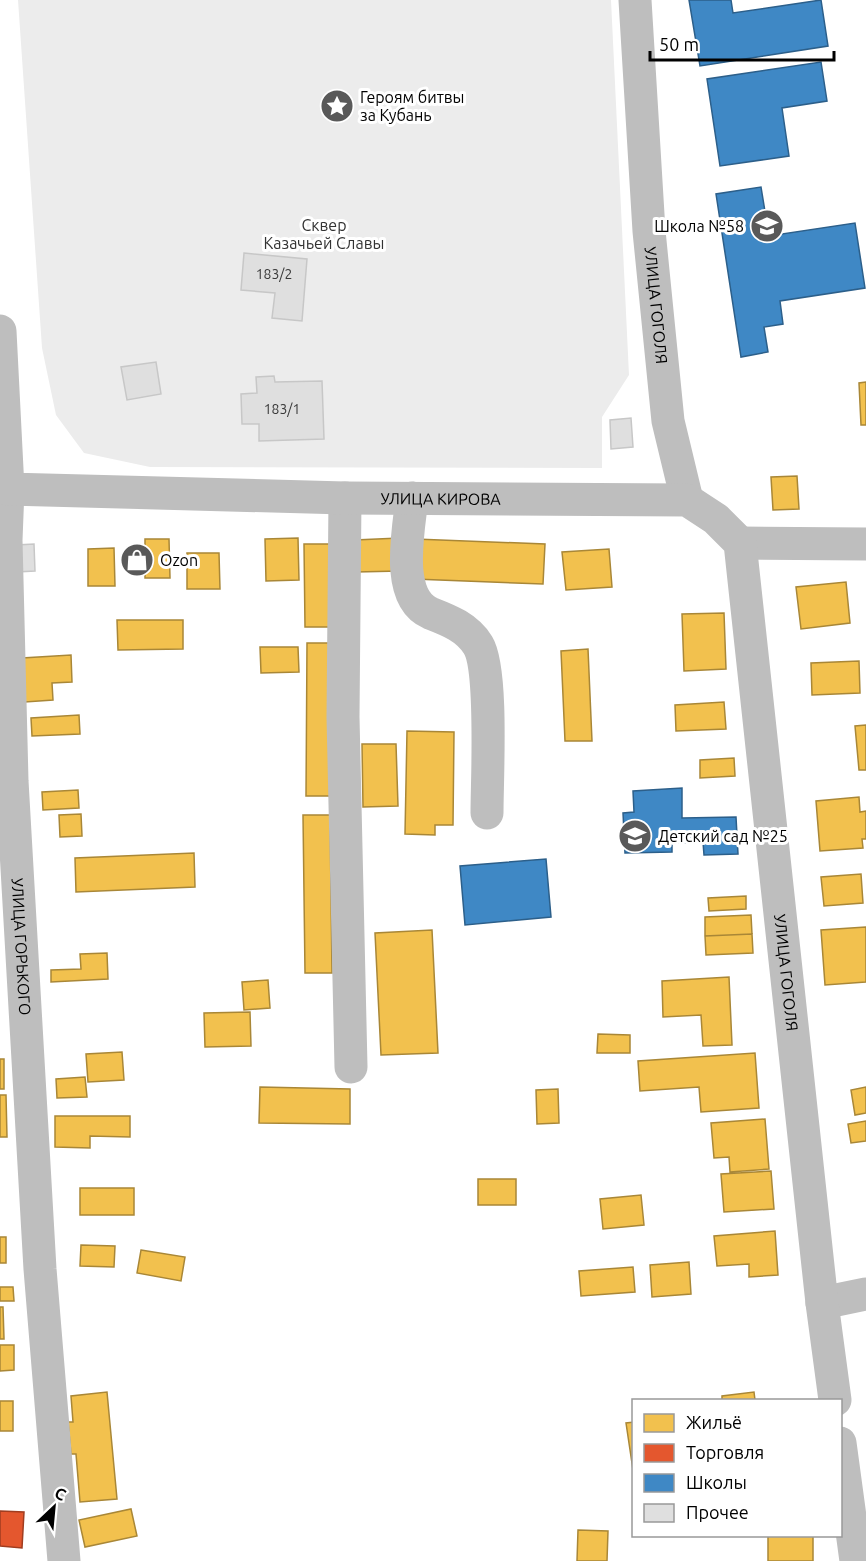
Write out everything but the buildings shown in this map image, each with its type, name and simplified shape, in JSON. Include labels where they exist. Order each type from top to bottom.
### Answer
[{"type":"main road","name":"УЛИЦА ГОГОЛЯ","points":[[635,0],[649,231],[668,421],[687,500]]},
{"type":"main road","name":"УЛИЦА ГОРЬКОГО","points":[[0,331],[13,793],[40,1269],[64,1561]]},
{"type":"main road","name":"УЛИЦА КИРОВА","points":[[4,489],[345,498],[687,500]]},
{"type":"main road","points":[[345,498],[343,717],[351,1067]]},
{"type":"main road","points":[[412,498],[407,552],[408,588],[425,611],[460,625],[478,645],[486,670],[487,813]]},
{"type":"main road","points":[[687,500],[716,519],[740,543],[866,544]]},
{"type":"main road","name":"УЛИЦА ГОГОЛЯ","points":[[740,543],[822,1303],[835,1399]]},
{"type":"main road","points":[[822,1303],[866,1294]]},
{"type":"main road","points":[[842,1458],[856,1561]]},
{"type":"green space","name":"Сквер Казачьей Славы","points":[[18,0],[611,0],[629,375],[602,417],[602,468],[150,467],[84,453],[56,415],[42,348]]},
{"type":"place","name":"Героям битвы за Кубань","points":[[337,106]]},
{"type":"place","name":"Школа №58","points":[[767,226]]},
{"type":"place","name":"Ozon","points":[[137,560]]},
{"type":"place","name":"Детский сад №25","points":[[635,836]]}]
